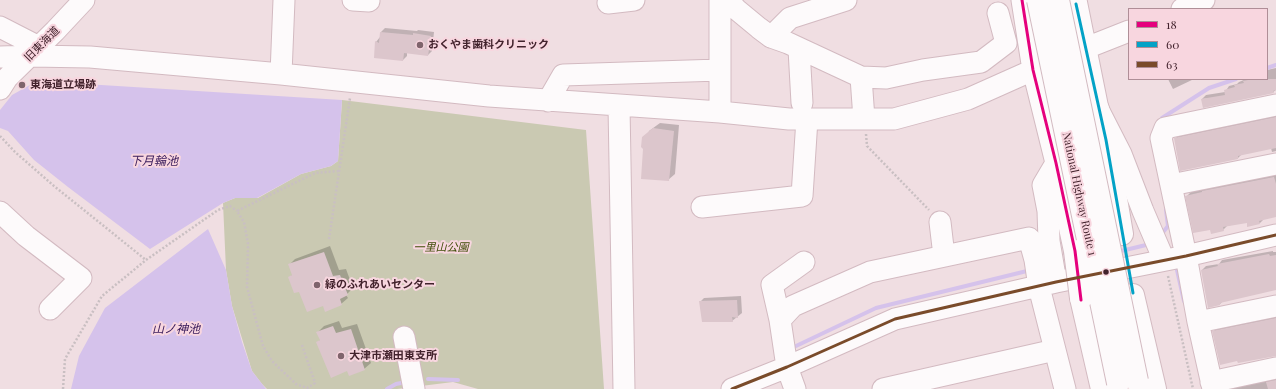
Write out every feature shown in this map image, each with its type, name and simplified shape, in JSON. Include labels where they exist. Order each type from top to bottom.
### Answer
[{"type":"highway","name":"National Highway Route 1","points":[[1038,0],[1129,387]]},
{"type":"highway","name":"National Highway Route 1","points":[[1058,0],[1097,192],[1129,387]]},
{"type":"highway","points":[[1098,109],[1106,140],[1133,295],[1129,387]]},
{"type":"highway","points":[[1056,163],[1075,251],[1081,298],[1129,387]]},
{"type":"street","name":"旧東海道","points":[[0,89],[7,78],[35,52],[84,0]]},
{"type":"street","points":[[281,74],[284,0]]},
{"type":"street","points":[[608,3],[634,0]]},
{"type":"street","points":[[720,0],[720,112]]},
{"type":"street","points":[[728,0],[736,9],[771,37],[861,77],[886,78],[923,70],[981,62],[1006,43],[998,13]]},
{"type":"street","points":[[771,37],[790,18],[846,0]]},
{"type":"street","points":[[1022,0],[1033,70],[1056,163],[1043,185],[1048,211],[1049,241],[1042,277]]},
{"type":"street","points":[[1076,0],[1098,109],[1121,154],[1164,260]]},
{"type":"street","points":[[1184,8],[1204,0]]},
{"type":"street","points":[[0,27],[35,52]]},
{"type":"street","points":[[0,57],[35,52],[281,74],[548,101],[720,112],[790,119],[804,111],[864,119],[894,119],[968,99],[1033,70],[1064,62],[1086,48],[1128,31]]},
{"type":"street","points":[[702,207],[802,196],[804,111],[800,49]]},
{"type":"street","points":[[548,101],[563,75],[720,70]]},
{"type":"street","points":[[861,77],[864,119]]},
{"type":"street","points":[[1276,105],[1165,128],[1161,138],[1186,256],[1198,322],[1206,387],[1276,368]]},
{"type":"street","points":[[619,106],[624,389]]},
{"type":"street","points":[[1171,185],[1276,164]]},
{"type":"street","points":[[0,212],[26,236],[81,278],[50,309]]},
{"type":"street","points":[[940,222],[944,256]]},
{"type":"street","points":[[735,389],[895,319],[1042,277],[1164,260],[1276,235]]},
{"type":"street","points":[[780,320],[793,306],[870,272],[1029,238],[1042,277],[1055,350],[1065,389]]},
{"type":"street","points":[[795,389],[787,367],[780,320],[772,285],[804,262]]},
{"type":"street","points":[[1198,322],[1276,306]]},
{"type":"street","points":[[404,337],[414,389]]},
{"type":"street","points":[[883,389],[1055,350]]},
{"type":"path","points":[[329,239],[352,82]]},
{"type":"path","points":[[864,119],[867,146],[940,222]]},
{"type":"path","points":[[0,136],[15,152],[54,186],[146,260]]},
{"type":"path","points":[[237,211],[315,173],[339,171]]},
{"type":"path","points":[[63,389],[65,360],[102,296],[146,260],[218,210],[230,206],[237,211],[244,222],[248,244],[246,287],[263,346],[272,361],[296,384],[307,388],[315,383],[302,345]]},
{"type":"path","points":[[1164,260],[1206,387]]},
{"type":"green space","name":"一里山公園","points":[[342,100],[586,130],[604,389],[478,389],[453,382],[397,389],[267,389],[262,384],[252,371],[232,306],[226,270],[223,203],[235,198],[258,198],[301,174],[331,166],[338,161]]},
{"type":"water","name":"下月輪池","points":[[37,81],[342,100],[338,161],[331,166],[301,174],[257,198],[235,198],[223,203],[150,249],[34,160],[8,131],[0,128],[0,110],[12,95]]},
{"type":"water","name":"山ノ神池","points":[[208,229],[226,270],[232,306],[252,371],[266,389],[71,389],[79,356],[105,308]]},
{"type":"building","points":[[380,32],[413,35],[413,33],[431,36],[428,56],[404,53],[403,61],[374,58],[375,41],[379,43]]},
{"type":"building","points":[[1276,79],[1276,90],[1273,91],[1274,93],[1203,108],[1201,99],[1225,95],[1224,90],[1235,87],[1234,85],[1244,83],[1243,81]]},
{"type":"building","points":[[1276,117],[1276,148],[1238,156],[1238,159],[1180,171],[1174,138]]},
{"type":"building","points":[[653,128],[674,131],[669,181],[641,179],[643,149],[641,147],[642,137]]},
{"type":"building","points":[[1274,177],[1276,184],[1276,217],[1259,221],[1260,224],[1247,227],[1247,223],[1223,227],[1224,231],[1211,234],[1210,230],[1193,233],[1185,196],[1202,191]]},
{"type":"building","name":"緑のふれあいセンター","points":[[324,252],[333,276],[340,275],[348,295],[340,299],[342,305],[325,312],[323,306],[307,312],[299,292],[294,293],[288,277],[292,275],[288,264]]},
{"type":"building","points":[[1269,254],[1270,256],[1276,255],[1276,290],[1220,303],[1220,305],[1208,308],[1201,270],[1218,266],[1217,264]]},
{"type":"building","points":[[737,300],[738,318],[732,317],[733,322],[702,322],[699,301]]},
{"type":"building","points":[[1276,318],[1276,356],[1238,363],[1237,361],[1220,365],[1212,331]]},
{"type":"building","name":"大津市瀬田東支所","points":[[333,326],[336,333],[351,329],[365,370],[349,376],[347,371],[331,378],[316,342],[320,340],[316,332]]},
{"type":"building","points":[[1276,380],[1276,389],[1268,389],[1266,382]]},
{"type":"waterway","points":[[1268,68],[1276,65]]},
{"type":"waterway","points":[[1160,121],[1162,118],[1209,88],[1233,80]]},
{"type":"waterway","points":[[1164,231],[1168,226],[1166,210]]},
{"type":"waterway","points":[[1117,252],[1146,245]]},
{"type":"waterway","points":[[796,346],[876,308],[1031,270]]},
{"type":"waterway","points":[[1177,270],[1184,301]]},
{"type":"waterway","points":[[428,379],[458,380]]},
{"type":"waterway","points":[[387,389],[401,383]]},
{"type":"transit line","name":"18","points":[[1022,0],[1033,70],[1056,163],[1075,251],[1081,300]]},
{"type":"transit line","name":"60","points":[[1076,4],[1106,140],[1133,293]]},
{"type":"transit line","name":"63","points":[[732,389],[787,367],[895,319],[1056,282],[1186,256],[1276,235]]},
{"type":"place","name":"おくやま歯科クリニック","points":[[420,45]]},
{"type":"place","name":"東海道立場跡","points":[[22,85]]},
{"type":"place","name":"緑のふれあいセンター","points":[[317,285]]},
{"type":"place","name":"大津市瀬田東支所","points":[[341,356]]}]
